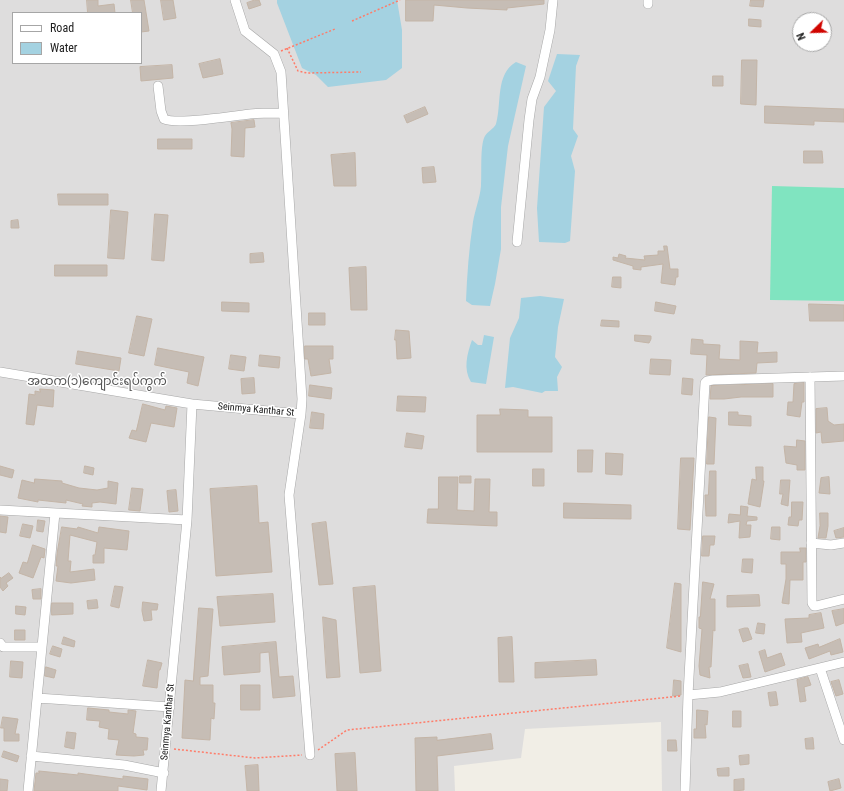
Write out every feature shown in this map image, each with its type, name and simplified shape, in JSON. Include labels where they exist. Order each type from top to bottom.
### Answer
[{"type":"street","points":[[235,0],[245,31],[274,54]]},
{"type":"street","points":[[517,242],[532,99],[540,77],[550,30],[553,0]]},
{"type":"street","name":"Seinmya Kanthar St","points":[[161,791],[164,773],[187,520],[192,404],[301,414],[302,399],[281,72],[274,54]]},
{"type":"street","points":[[158,86],[161,111],[164,119],[167,120],[284,113]]},
{"type":"street","points":[[0,372],[192,404]]},
{"type":"street","points":[[685,791],[688,695],[705,384],[707,381],[714,380],[844,376]]},
{"type":"street","points":[[810,377],[813,605],[816,606],[844,599]]},
{"type":"street","points":[[301,414],[289,495],[310,755]]},
{"type":"street","points":[[0,510],[187,520]]},
{"type":"street","points":[[28,791],[55,513]]},
{"type":"street","points":[[811,544],[831,545],[844,543]]},
{"type":"street","points":[[0,643],[3,647],[42,647]]},
{"type":"street","points":[[688,695],[720,692],[844,662]]},
{"type":"street","points":[[820,668],[844,740]]},
{"type":"street","points":[[37,698],[170,707]]},
{"type":"street","points":[[31,756],[124,765],[164,773]]},
{"type":"path","points":[[352,21],[400,0]]},
{"type":"path","points":[[274,54],[335,29]]},
{"type":"path","points":[[287,48],[298,71],[307,73],[361,72]]},
{"type":"path","points":[[166,748],[255,758],[310,755],[347,730],[688,695]]},
{"type":"shaded area","points":[[0,0],[844,0],[844,791],[662,791],[661,722],[525,729],[521,758],[454,766],[455,791],[0,791]]},
{"type":"green space","points":[[772,186],[844,188],[844,301],[770,300]]},
{"type":"water","points":[[277,0],[397,0],[402,30],[402,68],[386,80],[328,87],[316,75],[302,68]]},
{"type":"water","points":[[557,54],[580,55],[576,66],[573,129],[578,136],[571,156],[575,171],[570,241],[565,243],[539,242],[537,208],[544,107],[556,91],[548,81]]},
{"type":"water","points":[[516,62],[526,66],[508,146],[501,207],[501,249],[495,284],[490,306],[472,305],[466,301],[468,271],[473,222],[480,195],[483,143],[485,136],[496,124],[500,90],[505,74],[509,67]]},
{"type":"water","points":[[540,296],[564,299],[558,327],[555,357],[562,367],[557,377],[558,391],[545,391],[542,393],[513,387],[505,388],[510,338],[519,318],[521,298]]},
{"type":"water","points":[[484,335],[494,337],[486,384],[471,382],[466,367],[467,356],[472,340],[478,345],[482,345]]},
{"type":"building","points":[[87,0],[98,0],[98,6],[114,4],[115,12],[88,12]]},
{"type":"building","points":[[131,0],[144,0],[149,31],[142,32],[142,12],[133,12]]},
{"type":"building","points":[[161,0],[173,0],[176,18],[164,20]]},
{"type":"building","points":[[259,0],[261,5],[249,9],[247,3]]},
{"type":"building","points":[[406,0],[544,0],[544,4],[507,8],[507,10],[434,5],[433,21],[406,21]]},
{"type":"building","points":[[751,0],[764,0],[763,7],[750,6]]},
{"type":"building","points":[[749,19],[761,20],[761,27],[749,26]]},
{"type":"building","points":[[220,59],[223,74],[203,78],[199,64]]},
{"type":"building","points":[[742,60],[757,60],[756,105],[741,104]]},
{"type":"building","points":[[172,65],[173,78],[141,81],[140,67]]},
{"type":"building","points":[[713,76],[723,76],[723,86],[713,86]]},
{"type":"building","points":[[765,106],[844,109],[844,122],[814,121],[814,125],[765,123]]},
{"type":"building","points":[[425,107],[428,114],[407,123],[404,116]]},
{"type":"building","points":[[254,120],[255,127],[245,128],[244,157],[231,156],[231,123]]},
{"type":"building","points":[[158,139],[192,139],[192,149],[158,149]]},
{"type":"building","points":[[804,151],[822,151],[823,163],[804,163]]},
{"type":"building","points":[[355,153],[356,186],[334,186],[331,155]]},
{"type":"building","points":[[434,167],[436,182],[423,183],[422,168]]},
{"type":"building","points":[[58,194],[108,194],[108,205],[59,205]]},
{"type":"building","points":[[111,210],[128,212],[124,259],[108,258]]},
{"type":"building","points":[[155,214],[168,215],[164,261],[152,260]]},
{"type":"building","points":[[18,220],[19,228],[11,228],[11,221]]},
{"type":"building","points":[[664,246],[667,246],[670,269],[678,269],[678,277],[676,277],[675,285],[661,283],[663,264],[641,267],[641,270],[633,269],[633,266],[613,260],[613,257],[618,258],[619,254],[626,256],[625,258],[645,260],[644,256],[658,255],[658,251],[664,251]]},
{"type":"building","points":[[263,253],[264,262],[250,263],[250,254]]},
{"type":"building","points":[[55,265],[107,265],[107,276],[55,276]]},
{"type":"building","points":[[366,267],[367,310],[351,310],[349,268]]},
{"type":"building","points":[[613,277],[621,277],[621,288],[612,287]]},
{"type":"building","points":[[222,302],[249,303],[249,312],[222,311]]},
{"type":"building","points":[[656,302],[676,306],[674,314],[655,311]]},
{"type":"building","points":[[809,304],[844,305],[844,321],[810,321]]},
{"type":"building","points":[[309,313],[325,313],[325,325],[309,325]]},
{"type":"building","points":[[137,316],[152,319],[144,356],[129,353]]},
{"type":"building","points":[[602,320],[619,321],[619,327],[601,326]]},
{"type":"building","points":[[396,330],[409,331],[411,358],[397,359],[395,340]]},
{"type":"building","points":[[635,335],[651,336],[651,339],[649,343],[635,341]]},
{"type":"building","points":[[692,339],[703,340],[703,344],[720,345],[719,359],[740,360],[740,341],[758,342],[757,353],[777,352],[777,362],[757,363],[756,373],[706,375],[707,355],[691,354]]},
{"type":"building","points":[[305,346],[333,346],[333,359],[329,359],[331,373],[311,376],[308,359],[305,359]]},
{"type":"building","points":[[158,348],[204,357],[198,386],[187,383],[189,372],[155,365]]},
{"type":"building","points":[[78,351],[121,358],[119,371],[76,364]]},
{"type":"building","points":[[231,355],[246,357],[244,371],[229,369]]},
{"type":"building","points":[[260,355],[280,357],[279,368],[259,366]]},
{"type":"building","points":[[651,359],[671,360],[670,375],[650,374]]},
{"type":"building","points":[[254,378],[255,393],[242,394],[241,379]]},
{"type":"building","points":[[683,378],[693,379],[692,395],[682,394]]},
{"type":"building","points":[[804,383],[804,402],[802,402],[800,417],[787,415],[788,402],[793,402],[794,384]]},
{"type":"building","points":[[773,384],[773,397],[710,399],[711,386]]},
{"type":"building","points":[[310,385],[332,388],[331,399],[309,396]]},
{"type":"building","points":[[40,389],[54,390],[53,407],[37,405],[34,425],[26,424],[29,394],[35,395],[35,391],[40,392]]},
{"type":"building","points":[[398,396],[426,397],[425,412],[397,411]]},
{"type":"building","points":[[143,404],[165,410],[166,406],[177,408],[174,427],[151,423],[146,442],[129,438],[132,430],[136,431]]},
{"type":"building","points":[[827,408],[828,421],[834,425],[844,424],[844,441],[822,443],[821,432],[816,433],[816,409]]},
{"type":"building","points":[[500,409],[528,410],[528,417],[552,417],[552,452],[477,452],[477,415],[500,415]]},
{"type":"building","points":[[312,412],[324,414],[323,429],[310,428]]},
{"type":"building","points":[[729,412],[738,412],[738,415],[751,416],[751,426],[729,425]]},
{"type":"building","points":[[709,417],[716,418],[714,464],[707,464]]},
{"type":"building","points":[[407,433],[424,436],[422,449],[405,447]]},
{"type":"building","points":[[797,440],[805,441],[805,470],[797,470],[797,465],[786,463],[784,446],[796,447]]},
{"type":"building","points":[[578,450],[593,450],[592,472],[578,472]]},
{"type":"building","points":[[606,453],[623,454],[622,475],[606,474]]},
{"type":"building","points":[[681,458],[694,458],[690,530],[678,529]]},
{"type":"building","points":[[0,466],[14,470],[12,478],[0,475]]},
{"type":"building","points":[[85,466],[94,468],[93,475],[84,473]]},
{"type":"building","points":[[756,467],[763,467],[764,481],[760,507],[748,504],[752,479],[756,480]]},
{"type":"building","points":[[533,469],[544,469],[544,486],[533,486]]},
{"type":"building","points":[[710,471],[716,471],[716,516],[706,516],[705,495],[708,495]]},
{"type":"building","points":[[460,476],[471,476],[471,483],[460,483]]},
{"type":"building","points":[[439,477],[458,477],[457,510],[474,511],[475,479],[490,479],[489,512],[497,512],[497,526],[427,523],[428,509],[438,509]]},
{"type":"building","points":[[829,477],[830,494],[819,493],[821,478]]},
{"type":"building","points":[[35,479],[62,481],[62,483],[79,488],[97,490],[108,488],[108,481],[118,483],[116,504],[100,502],[92,503],[92,507],[82,506],[83,504],[66,500],[66,503],[38,500],[38,502],[18,498],[22,480],[34,483]]},
{"type":"building","points":[[781,480],[790,480],[788,506],[781,504],[783,494],[780,494]]},
{"type":"building","points":[[257,486],[259,523],[268,522],[272,572],[216,576],[210,489]]},
{"type":"building","points":[[132,488],[143,489],[140,511],[129,510]]},
{"type":"building","points":[[176,490],[178,511],[169,512],[167,491]]},
{"type":"building","points":[[792,502],[803,502],[802,520],[799,520],[798,526],[788,525],[789,517],[791,517]]},
{"type":"building","points":[[564,503],[631,505],[631,519],[564,518]]},
{"type":"building","points":[[741,506],[748,507],[747,516],[757,517],[757,520],[747,521],[746,525],[751,525],[750,537],[739,538],[740,521],[728,523],[729,514],[740,515]]},
{"type":"building","points":[[820,513],[828,513],[826,538],[818,538]]},
{"type":"building","points":[[0,516],[8,517],[6,533],[0,532]]},
{"type":"building","points":[[38,520],[45,521],[43,532],[37,531]]},
{"type":"building","points":[[326,522],[333,584],[319,585],[312,524]]},
{"type":"building","points":[[23,524],[33,526],[30,538],[20,536]]},
{"type":"building","points":[[62,527],[77,529],[78,527],[98,533],[99,527],[129,531],[127,550],[104,548],[104,563],[93,563],[93,555],[95,555],[97,542],[70,535],[68,561],[71,561],[70,572],[94,569],[95,580],[71,583],[56,581],[58,566],[56,566],[57,554]]},
{"type":"building","points":[[772,527],[780,527],[780,540],[771,539]]},
{"type":"building","points":[[844,528],[844,537],[836,538],[834,531]]},
{"type":"building","points":[[703,536],[715,536],[714,545],[710,545],[709,556],[702,556]]},
{"type":"building","points":[[33,545],[45,549],[44,558],[41,557],[33,578],[19,573],[23,562],[27,563]]},
{"type":"building","points":[[800,548],[806,548],[806,562],[803,562],[803,580],[790,580],[789,604],[782,603],[786,579],[786,564],[781,564],[781,552],[800,552]]},
{"type":"building","points":[[743,559],[753,559],[752,573],[742,572]]},
{"type":"building","points":[[9,573],[13,578],[6,583],[8,586],[3,591],[0,587],[0,577],[1,578]]},
{"type":"building","points":[[703,582],[714,584],[710,599],[715,599],[715,631],[713,630],[711,667],[709,667],[710,678],[700,675],[699,666],[702,629],[699,628],[699,617]]},
{"type":"building","points":[[675,583],[681,584],[681,652],[667,648]]},
{"type":"building","points":[[115,586],[123,587],[119,608],[111,606]]},
{"type":"building","points":[[375,586],[381,671],[360,673],[353,588]]},
{"type":"building","points":[[41,589],[41,599],[33,599],[32,590]]},
{"type":"building","points":[[273,594],[275,622],[220,626],[217,597]]},
{"type":"building","points":[[759,595],[760,606],[727,607],[727,596]]},
{"type":"building","points":[[97,600],[98,608],[88,609],[87,601]]},
{"type":"building","points":[[143,602],[158,604],[157,610],[151,610],[152,620],[144,621],[142,611]]},
{"type":"building","points":[[52,603],[73,603],[73,614],[52,615]]},
{"type":"building","points":[[16,606],[26,607],[25,615],[16,614]]},
{"type":"building","points":[[199,608],[213,609],[208,676],[200,677],[200,685],[213,685],[213,703],[215,703],[214,719],[211,718],[210,740],[182,738],[185,680],[193,681]]},
{"type":"building","points":[[844,609],[844,623],[836,626],[832,611]]},
{"type":"building","points":[[821,613],[824,628],[801,633],[802,642],[787,643],[785,619],[809,618],[809,615]]},
{"type":"building","points":[[323,617],[336,620],[340,677],[327,678]]},
{"type":"building","points":[[758,623],[765,624],[764,634],[756,633]]},
{"type":"building","points":[[748,628],[752,639],[743,642],[739,630]]},
{"type":"building","points":[[15,630],[25,630],[25,640],[15,640]]},
{"type":"building","points":[[64,637],[75,641],[74,647],[62,644]]},
{"type":"building","points":[[512,637],[514,682],[499,682],[498,638]]},
{"type":"building","points":[[840,639],[843,652],[831,655],[830,651],[809,659],[805,648],[818,644],[819,647]]},
{"type":"building","points":[[276,642],[279,677],[293,676],[295,696],[273,698],[269,652],[260,653],[260,672],[224,675],[222,647]]},
{"type":"building","points":[[53,646],[62,649],[60,657],[50,654]]},
{"type":"building","points":[[765,650],[767,658],[781,653],[785,665],[765,672],[759,652]]},
{"type":"building","points":[[148,660],[162,663],[159,670],[157,688],[143,686]]},
{"type":"building","points":[[596,660],[597,675],[535,678],[535,663]]},
{"type":"building","points":[[11,661],[23,662],[22,678],[10,677]]},
{"type":"building","points":[[748,664],[751,677],[743,678],[739,666]]},
{"type":"building","points":[[46,667],[56,670],[54,678],[45,676]]},
{"type":"building","points":[[808,677],[811,685],[804,687],[806,701],[800,702],[797,680]]},
{"type":"building","points":[[674,680],[681,681],[681,695],[673,696]]},
{"type":"building","points":[[839,680],[843,694],[836,696],[831,682]]},
{"type":"building","points":[[241,685],[260,685],[260,710],[241,710]]},
{"type":"building","points":[[776,692],[778,705],[770,706],[768,693]]},
{"type":"building","points":[[88,708],[128,714],[128,710],[136,711],[133,733],[136,734],[136,737],[148,738],[147,750],[143,750],[144,755],[116,755],[119,740],[108,739],[109,729],[99,727],[100,721],[87,720]]},
{"type":"building","points":[[697,710],[708,711],[707,725],[705,724],[706,738],[694,738]]},
{"type":"building","points":[[733,711],[741,711],[741,727],[733,727]]},
{"type":"building","points":[[3,717],[18,719],[15,734],[19,734],[19,741],[4,741],[4,728],[1,728]]},
{"type":"building","points":[[67,732],[76,733],[74,749],[65,747]]},
{"type":"building","points":[[491,734],[493,749],[437,756],[438,791],[416,791],[415,738],[437,737],[437,740]]},
{"type":"building","points":[[813,738],[814,749],[806,749],[805,739]]},
{"type":"building","points":[[668,740],[676,740],[677,751],[668,751]]},
{"type":"building","points":[[4,751],[19,756],[17,762],[2,757]]},
{"type":"building","points":[[355,753],[357,791],[337,791],[335,754]]},
{"type":"building","points":[[749,755],[749,764],[740,765],[739,756]]},
{"type":"building","points":[[258,765],[259,791],[247,791],[245,766]]},
{"type":"building","points":[[729,768],[729,776],[718,776],[717,769]]},
{"type":"building","points":[[39,771],[78,775],[78,773],[123,779],[123,776],[148,779],[147,790],[118,786],[118,791],[34,791],[36,773],[39,773]]},
{"type":"building","points":[[0,779],[8,780],[7,791],[0,791]]},
{"type":"building","points":[[744,779],[744,790],[734,791],[734,780]]},
{"type":"building","points":[[839,779],[841,788],[830,791],[828,782]]},
{"type":"district","name":"အထက(၁)ကျောင်းရပ်ကွက်","points":[[97,382]]}]
